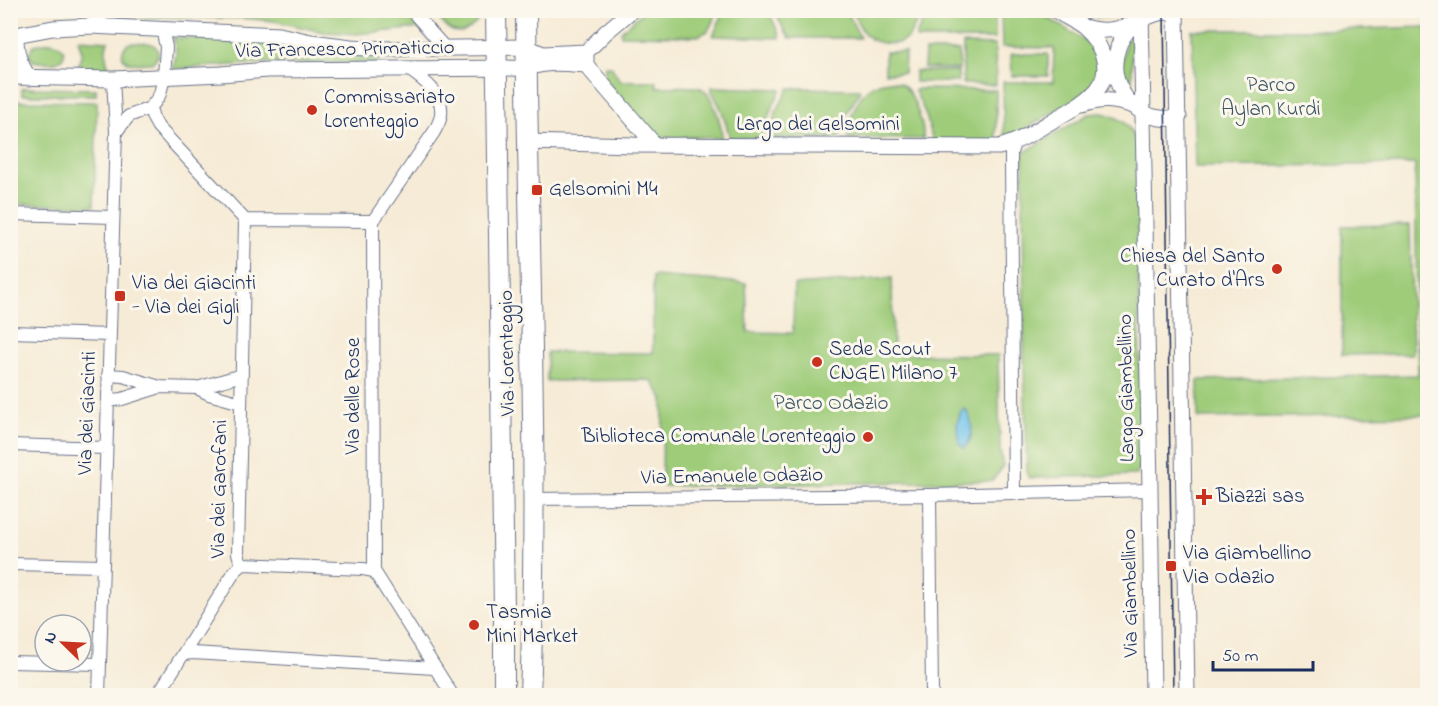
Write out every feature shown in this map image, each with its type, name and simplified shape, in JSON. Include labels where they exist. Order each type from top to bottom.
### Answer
[{"type":"main road","name":"Via Lorenteggio","points":[[496,10],[504,696]]},
{"type":"main road","name":"Via Lorenteggio","points":[[526,10],[534,499],[534,612],[530,696]]},
{"type":"main road","points":[[502,498],[534,499]]},
{"type":"main road","points":[[504,610],[534,612]]},
{"type":"street","points":[[90,26],[109,10]]},
{"type":"street","name":"Via Francesco Primaticcio","points":[[411,10],[446,49]]},
{"type":"street","points":[[527,68],[543,63],[586,58],[606,32],[633,10]]},
{"type":"street","name":"Largo dei Gelsomini","points":[[1055,10],[1083,27],[1097,31],[1104,31],[1138,18]]},
{"type":"street","points":[[1179,117],[1160,118],[1138,109],[1126,98],[1119,87],[1114,67],[1115,59],[1120,42],[1138,18],[1158,13],[1176,12],[1179,117],[1187,696]]},
{"type":"street","name":"Largo Giambellino","points":[[930,495],[1150,490],[1138,109],[1138,18]]},
{"type":"street","name":"Via Francesco Primaticcio","points":[[14,36],[52,28],[90,26],[279,35],[311,42],[382,49],[527,47]]},
{"type":"street","name":"Largo dei Gelsomini","points":[[528,142],[999,147],[1014,143],[1076,107],[1099,88],[1106,72],[1104,55],[1100,46],[1083,27]]},
{"type":"street","points":[[116,132],[129,116],[150,108],[160,94],[164,77],[166,47],[162,29]]},
{"type":"street","points":[[14,36],[20,63],[29,78]]},
{"type":"street","points":[[527,47],[543,54],[586,58],[655,145]]},
{"type":"street","points":[[376,70],[384,57],[382,49]]},
{"type":"street","name":"Via Francesco Primaticcio","points":[[29,78],[113,79],[267,70],[527,68]]},
{"type":"street","points":[[150,108],[158,128],[245,220],[373,221],[434,132],[441,118],[438,96],[431,87],[408,69]]},
{"type":"street","points":[[10,77],[29,78]]},
{"type":"street","name":"Via dei Giacinti","points":[[99,696],[116,132],[113,79]]},
{"type":"street","name":"Largo dei Gelsomini","points":[[1076,107],[1095,100],[1104,100],[1138,109]]},
{"type":"street","points":[[1014,143],[1011,162],[1014,493]]},
{"type":"street","points":[[10,214],[113,218]]},
{"type":"street","name":"Via dei Garofani","points":[[157,696],[235,571],[243,564],[238,553],[245,220]]},
{"type":"street","name":"Via delle Rose","points":[[373,221],[374,571]]},
{"type":"street","points":[[10,333],[110,335]]},
{"type":"street","name":"Via dei Garofani","points":[[108,375],[123,375],[160,387],[197,388],[242,375]]},
{"type":"street","name":"Via dei Garofani","points":[[108,401],[160,387]]},
{"type":"street","name":"Via dei Garofani","points":[[197,388],[209,394],[241,403]]},
{"type":"street","points":[[10,445],[106,448]]},
{"type":"street","name":"Via Giambellino","points":[[1150,490],[1153,696]]},
{"type":"street","points":[[930,495],[932,696]]},
{"type":"street","name":"Via Emanuele Odazio","points":[[534,499],[930,495]]},
{"type":"street","points":[[10,564],[103,566]]},
{"type":"street","points":[[243,564],[374,571],[453,696]]},
{"type":"street","points":[[183,654],[434,668]]},
{"type":"street","points":[[10,662],[100,664]]},
{"type":"green space","points":[[126,10],[407,10],[420,25],[419,28],[357,34],[323,32],[274,21],[240,18],[117,17]]},
{"type":"green space","points":[[481,10],[474,25],[460,32],[449,29],[433,11]]},
{"type":"green space","points":[[645,10],[718,11],[708,31],[698,36],[621,35],[621,31]]},
{"type":"green space","points":[[768,10],[780,38],[713,36],[724,11]]},
{"type":"green space","points":[[853,10],[921,11],[908,37],[888,44],[867,36],[860,28]]},
{"type":"green space","points":[[774,11],[847,11],[860,38],[790,38]]},
{"type":"green space","points":[[927,11],[995,11],[995,39],[917,39],[916,36]]},
{"type":"green space","points":[[1001,11],[1037,11],[1089,43],[1099,62],[1097,79],[1086,92],[1011,138],[1004,139],[1003,82],[1053,82],[1054,48],[1002,47]]},
{"type":"green space","points":[[1081,11],[1121,11],[1111,16],[1101,17]]},
{"type":"green space","name":"Parco Aylan Kurdi","points":[[1427,27],[1427,415],[1198,418],[1198,380],[1418,375],[1415,164],[1195,167],[1192,30]]},
{"type":"green space","points":[[172,38],[246,39],[340,56],[380,59],[376,63],[264,63],[171,69],[176,54]]},
{"type":"green space","points":[[1132,38],[1132,99],[1119,81],[1126,40]]},
{"type":"green space","points":[[78,39],[108,41],[106,55],[109,68],[78,68],[82,52]]},
{"type":"green space","points":[[50,42],[61,46],[64,56],[53,62],[33,61],[29,53],[34,45]]},
{"type":"green space","points":[[130,43],[153,44],[158,51],[158,56],[152,63],[130,63],[124,59],[122,53]]},
{"type":"green space","points":[[963,44],[995,45],[996,85],[963,84]]},
{"type":"green space","points":[[925,51],[959,51],[959,69],[924,68]]},
{"type":"green space","points":[[885,52],[905,52],[904,73],[885,73]]},
{"type":"green space","points":[[1011,54],[1048,54],[1048,76],[1012,76]]},
{"type":"green space","points":[[605,66],[611,66],[620,81],[656,81],[657,87],[701,88],[709,96],[716,109],[721,138],[685,137],[685,139],[664,138],[656,135],[604,79]]},
{"type":"green space","points":[[915,71],[958,71],[958,82],[915,82]]},
{"type":"green space","points":[[891,81],[903,86],[912,97],[921,120],[923,139],[848,138],[851,119],[864,93],[877,84]]},
{"type":"green space","points":[[712,87],[781,89],[770,112],[762,138],[730,138]]},
{"type":"green space","points":[[22,88],[96,89],[96,95],[22,95]]},
{"type":"green space","points":[[789,88],[859,89],[860,91],[847,113],[839,138],[771,138],[769,136],[776,112]]},
{"type":"green space","points":[[917,89],[996,90],[996,142],[933,141],[926,115],[915,91]]},
{"type":"green space","points":[[11,101],[97,102],[94,206],[11,204]]},
{"type":"green space","points":[[1102,113],[1124,122],[1137,143],[1141,463],[1137,475],[1029,478],[1027,474],[1024,361],[1023,153],[1089,114]]},
{"type":"green space","points":[[1410,225],[1413,354],[1342,355],[1342,226]]},
{"type":"green space","name":"Parco Odazio","points":[[653,276],[746,283],[748,332],[793,333],[794,285],[892,278],[893,354],[998,355],[1000,450],[1003,467],[992,481],[662,486],[663,398],[651,380],[547,381],[547,352],[653,353]]},
{"type":"water","points":[[965,409],[972,429],[970,440],[964,448],[959,443],[957,424],[961,411]]},
{"type":"tram line","points":[[1164,10],[1173,696]]},
{"type":"place","name":"Commissariato Lorenteggio","points":[[312,110]]},
{"type":"place","name":"Gelsomini M4","points":[[537,190]]},
{"type":"place","name":"Chiesa del Santo Curato d'Ars","points":[[1277,269]]},
{"type":"place","name":"Via dei Giacinti - Via dei Gigli","points":[[120,296]]},
{"type":"place","name":"Sede Scout CNGEI Milano 7","points":[[817,362]]},
{"type":"place","name":"Biblioteca Comunale Lorenteggio","points":[[868,437]]},
{"type":"place","name":"Biazzi sas","points":[[1204,497]]},
{"type":"place","name":"Via Giambellino Via Odazio","points":[[1171,566]]},
{"type":"place","name":"Tasmia Mini Market","points":[[474,625]]}]
